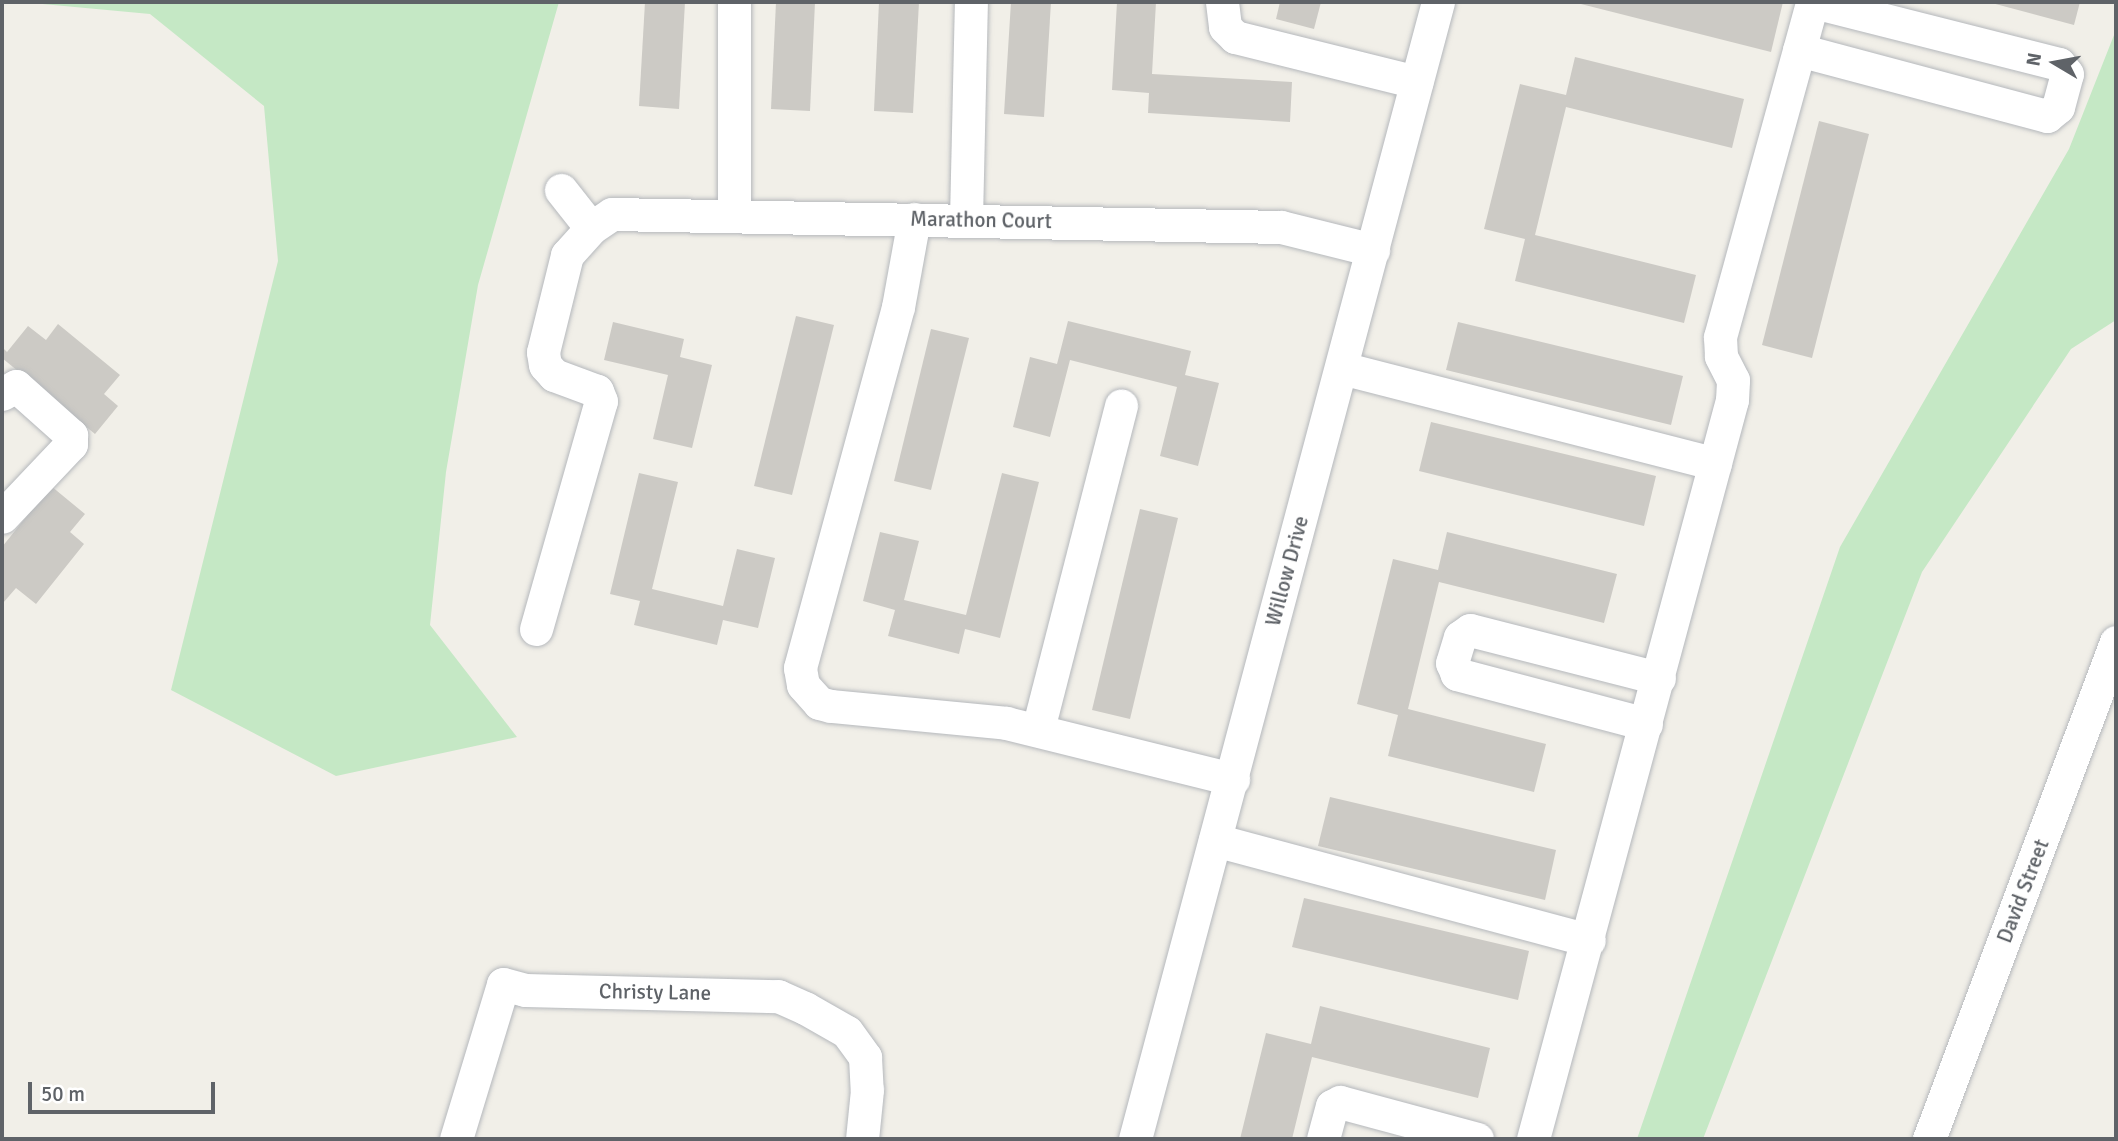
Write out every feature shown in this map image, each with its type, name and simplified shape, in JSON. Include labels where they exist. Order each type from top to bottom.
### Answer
[{"type":"street","points":[[734,2],[734,215]]},
{"type":"street","points":[[966,219],[971,2]]},
{"type":"street","points":[[1222,2],[1225,27],[1235,37],[1417,82]]},
{"type":"street","name":"Willow Drive","points":[[1135,1139],[1438,2]]},
{"type":"street","points":[[1533,1139],[1716,464],[1733,380],[1721,356],[1720,337],[1799,50],[1813,2],[2059,64],[2067,74],[2058,107],[2047,116],[1799,50]]},
{"type":"street","points":[[536,629],[601,401],[597,391],[554,375],[545,365],[543,352],[568,255],[591,228],[561,190]]},
{"type":"street","name":"Marathon Court","points":[[591,228],[612,214],[631,212],[1281,227],[1373,250]]},
{"type":"street","points":[[914,219],[898,307],[800,668],[803,685],[819,703],[831,706],[1038,729],[1233,779]]},
{"type":"street","points":[[1342,368],[1716,464]]},
{"type":"street","points":[[2,394],[16,386],[71,435],[71,444],[2,517]]},
{"type":"street","points":[[1038,729],[1122,405]]},
{"type":"street","points":[[1646,724],[1457,674],[1452,663],[1460,637],[1470,630],[1659,678]]},
{"type":"street","name":"David Street","points":[[1929,1139],[2116,642]]},
{"type":"street","points":[[1215,841],[1589,940]]},
{"type":"street","name":"Christy Lane","points":[[456,1139],[503,984],[525,990],[778,996],[847,1032],[865,1057],[867,1090],[862,1139]]},
{"type":"street","points":[[1323,1139],[1332,1106],[1340,1102],[1477,1139]]},
{"type":"green space","points":[[21,2],[559,2],[478,285],[446,472],[430,625],[517,737],[336,776],[171,690],[278,261],[264,106],[150,14]]},
{"type":"green space","points":[[2116,30],[2116,320],[2071,349],[1922,572],[1703,1139],[1637,1139],[1840,547],[2069,149]]},
{"type":"building","points":[[645,2],[685,2],[679,109],[639,106]]},
{"type":"building","points":[[776,2],[815,2],[810,111],[771,109]]},
{"type":"building","points":[[879,2],[919,2],[913,113],[874,111]]},
{"type":"building","points":[[1011,2],[1051,2],[1044,117],[1004,114]]},
{"type":"building","points":[[1117,2],[1156,2],[1152,74],[1292,82],[1290,122],[1148,113],[1149,93],[1112,90]]},
{"type":"building","points":[[1280,2],[1321,2],[1314,29],[1276,19]]},
{"type":"building","points":[[1573,2],[1783,2],[1771,52]]},
{"type":"building","points":[[1988,2],[2080,2],[2074,25]]},
{"type":"building","points":[[1575,57],[1744,99],[1732,148],[1566,107],[1535,235],[1696,275],[1684,323],[1515,281],[1525,239],[1484,229],[1520,84],[1566,95]]},
{"type":"building","points":[[1819,121],[1869,134],[1812,358],[1762,345]]},
{"type":"building","points":[[796,316],[834,325],[792,495],[754,486]]},
{"type":"building","points":[[1068,321],[1191,351],[1185,375],[1219,383],[1198,466],[1160,456],[1177,387],[1070,360],[1050,437],[1013,427],[1030,357],[1057,364]]},
{"type":"building","points":[[613,322],[684,339],[680,357],[712,365],[692,448],[653,439],[668,375],[604,360]]},
{"type":"building","points":[[1458,322],[1683,376],[1671,425],[1446,370]]},
{"type":"building","points":[[58,324],[120,375],[104,394],[118,406],[95,434],[2,358],[2,347],[7,352],[28,326],[46,340]]},
{"type":"building","points":[[931,329],[969,338],[931,490],[894,481]]},
{"type":"building","points":[[1431,422],[1656,476],[1644,526],[1419,471]]},
{"type":"building","points":[[639,473],[678,482],[652,589],[723,606],[737,549],[775,558],[758,628],[723,620],[717,645],[634,625],[640,601],[610,594]]},
{"type":"building","points":[[1002,473],[1039,482],[1000,638],[965,629],[959,654],[888,636],[895,610],[863,601],[880,532],[919,541],[904,600],[966,615]]},
{"type":"building","points":[[51,486],[85,514],[70,532],[84,544],[36,604],[16,588],[3,603],[2,547]]},
{"type":"building","points":[[1140,509],[1178,518],[1130,719],[1092,710]]},
{"type":"building","points":[[1447,532],[1617,574],[1604,623],[1439,582],[1408,709],[1546,744],[1534,792],[1388,756],[1398,715],[1357,704],[1393,559],[1438,570]]},
{"type":"building","points":[[1330,797],[1556,850],[1545,900],[1318,846]]},
{"type":"building","points":[[1304,898],[1529,951],[1518,1000],[1292,947]]},
{"type":"building","points":[[1320,1006],[1490,1048],[1478,1098],[1312,1057],[1292,1139],[1240,1139],[1266,1033],[1311,1044]]}]
